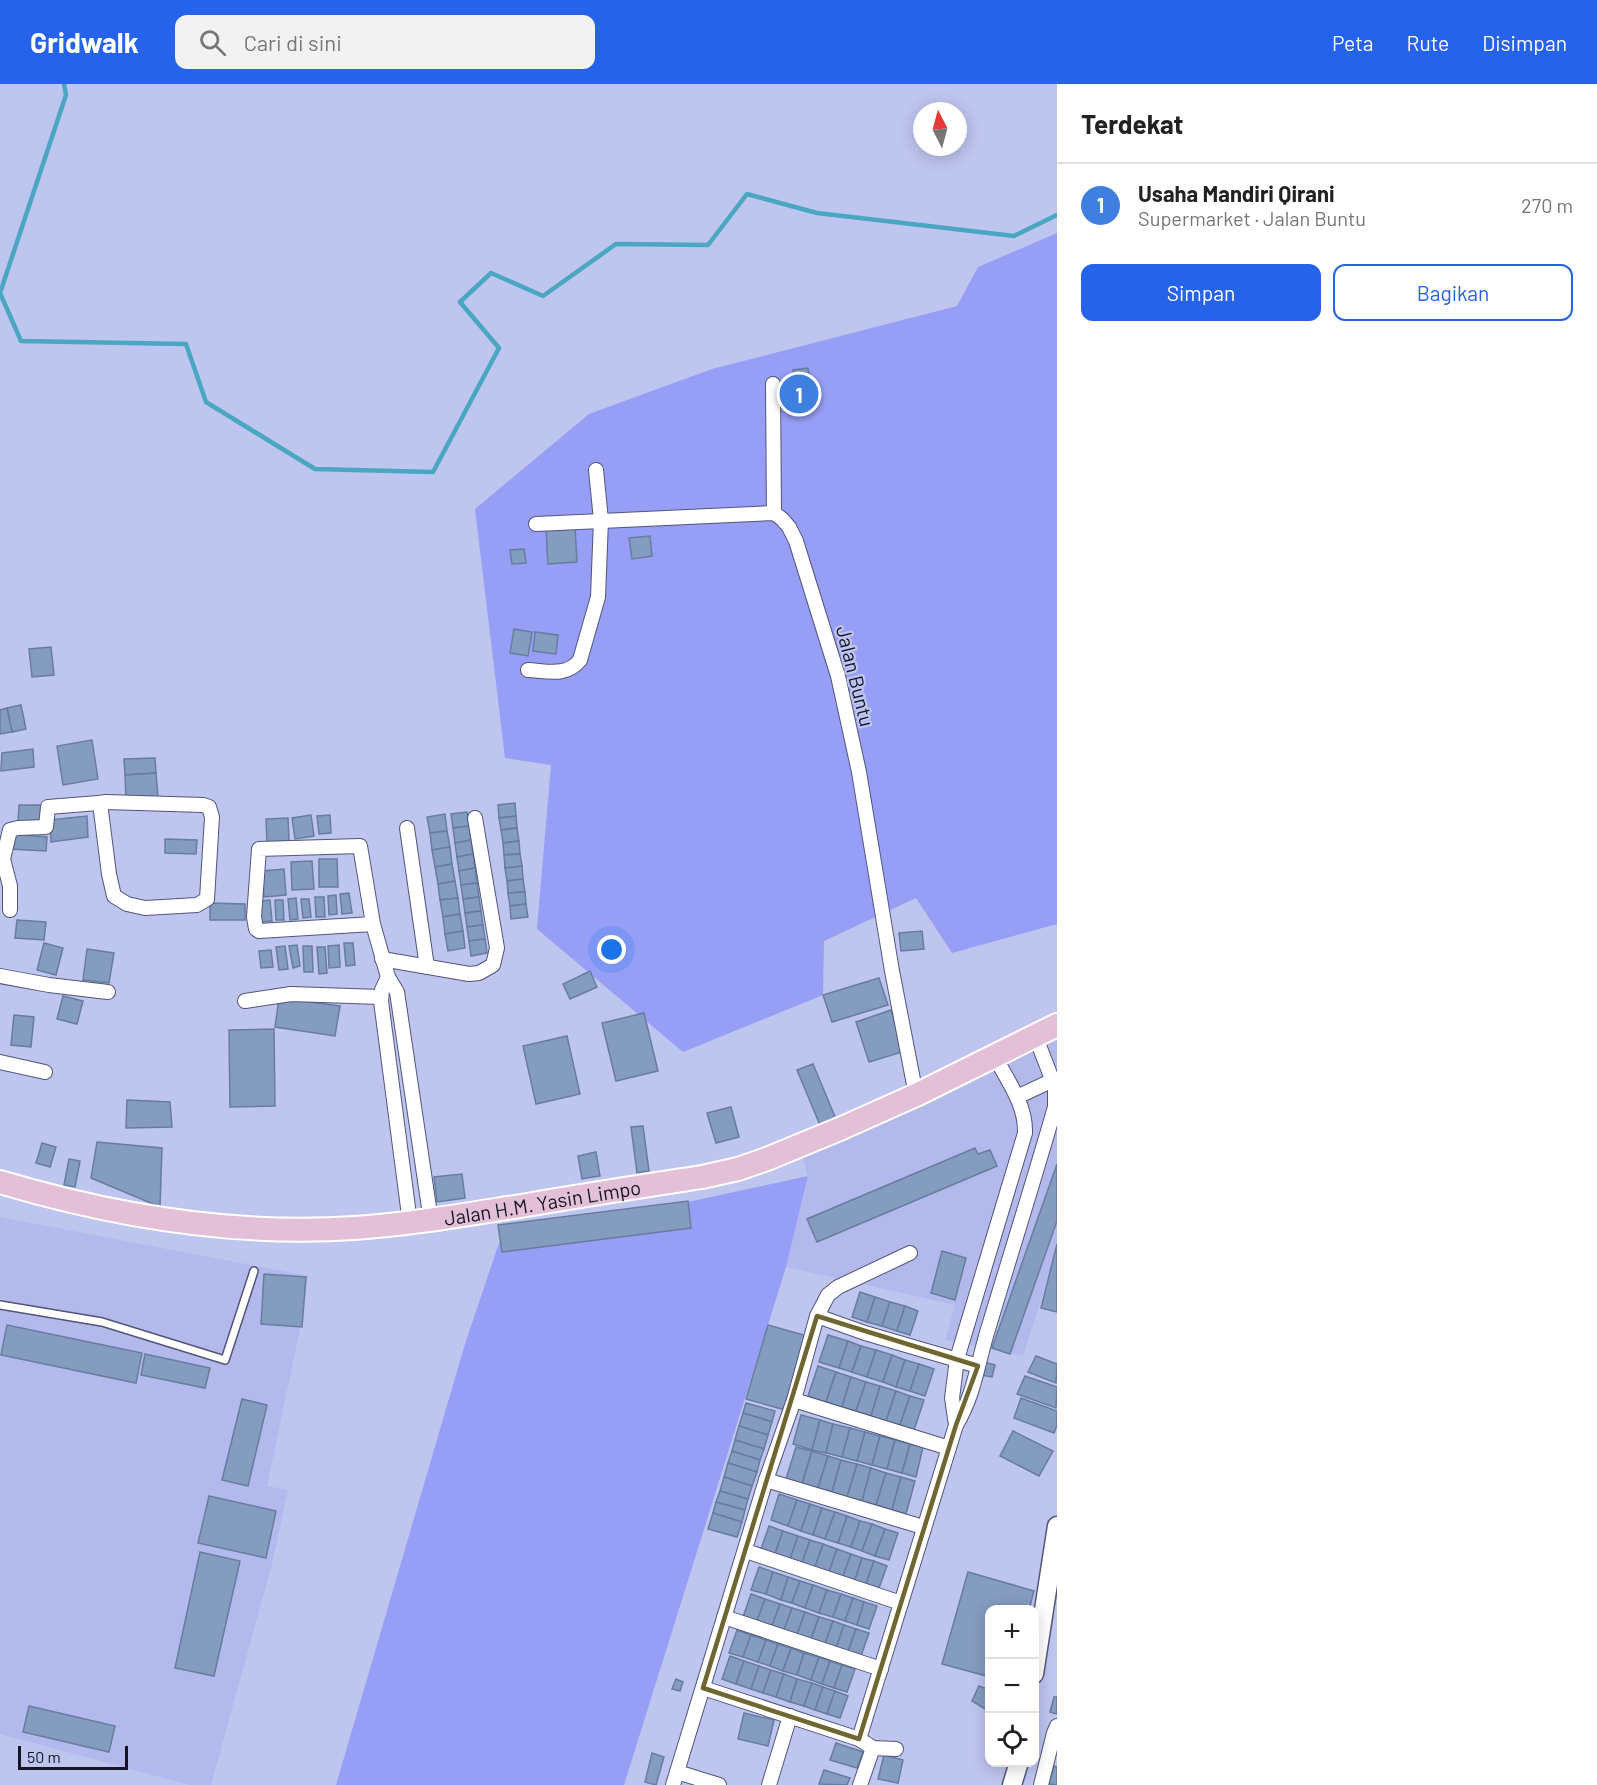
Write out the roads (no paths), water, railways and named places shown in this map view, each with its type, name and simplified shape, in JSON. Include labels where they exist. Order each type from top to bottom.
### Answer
[{"type":"main road","name":"Jalan H.M. Yasin Limpo","points":[[0,1182],[85,1205],[202,1224],[313,1230],[420,1222],[702,1177],[738,1169],[842,1128],[916,1095],[1057,1025]]},
{"type":"street","points":[[536,524],[774,513],[773,384]]},
{"type":"street","points":[[528,670],[566,672],[574,668],[580,660],[598,597],[601,520],[596,470]]},
{"type":"street","name":"Jalan Buntu","points":[[774,513],[789,527],[796,541],[838,676],[859,772],[892,971],[916,1095]]},
{"type":"street","points":[[10,910],[10,886],[1,860],[10,830],[46,827],[48,807],[100,802],[196,804],[209,807],[212,817],[206,902],[197,905],[145,909],[126,904],[114,896],[100,802]]},
{"type":"street","points":[[382,959],[470,974],[487,970],[493,965],[497,956],[497,948],[475,818]]},
{"type":"street","points":[[407,828],[427,967]]},
{"type":"street","points":[[373,924],[259,931],[256,929],[254,916],[259,849],[360,846],[373,924],[388,977],[397,992],[420,1222]]},
{"type":"street","points":[[0,976],[108,992]]},
{"type":"street","points":[[388,977],[381,997],[420,1222]]},
{"type":"street","points":[[245,1001],[291,994],[381,997]]},
{"type":"street","points":[[859,1739],[956,1425],[969,1401],[986,1335],[1055,1107],[1053,1080],[1035,1035]]},
{"type":"street","points":[[956,1425],[952,1398],[957,1359],[1025,1133],[1023,1111],[994,1055]]},
{"type":"street","points":[[0,1062],[45,1072]]},
{"type":"street","points":[[1017,1097],[1053,1080]]},
{"type":"street","points":[[719,1785],[675,1779],[766,1480],[794,1400],[817,1316],[828,1295],[838,1287],[910,1253]]},
{"type":"street","points":[[817,1316],[865,1333],[978,1366]]},
{"type":"street","points":[[965,1329],[986,1335]]},
{"type":"street","points":[[794,1400],[949,1448]]},
{"type":"street","points":[[766,1480],[924,1527]]},
{"type":"street","points":[[1038,1659],[1054,1566],[1057,1526]]},
{"type":"street","points":[[746,1551],[902,1604]]},
{"type":"street","points":[[724,1617],[881,1669]]},
{"type":"street","points":[[703,1688],[859,1739],[873,1748],[896,1749]]},
{"type":"street","points":[[769,1785],[790,1716]]},
{"type":"street","points":[[1042,1785],[1057,1726]]},
{"type":"street","points":[[860,1785],[873,1748]]},
{"type":"street","points":[[1012,1785],[1017,1767]]},
{"type":"lane","points":[[0,1305],[102,1322],[225,1360],[254,1271]]},
{"type":"waterway","points":[[64,84],[66,95],[0,293],[21,341],[186,344],[206,402],[315,469],[433,472],[499,348],[460,302],[491,273],[543,296],[616,244],[708,245],[747,194],[817,213],[1014,236],[1057,215]]},
{"type":"place","name":"Usaha Mandiri Qirani","points":[[799,394]]}]
